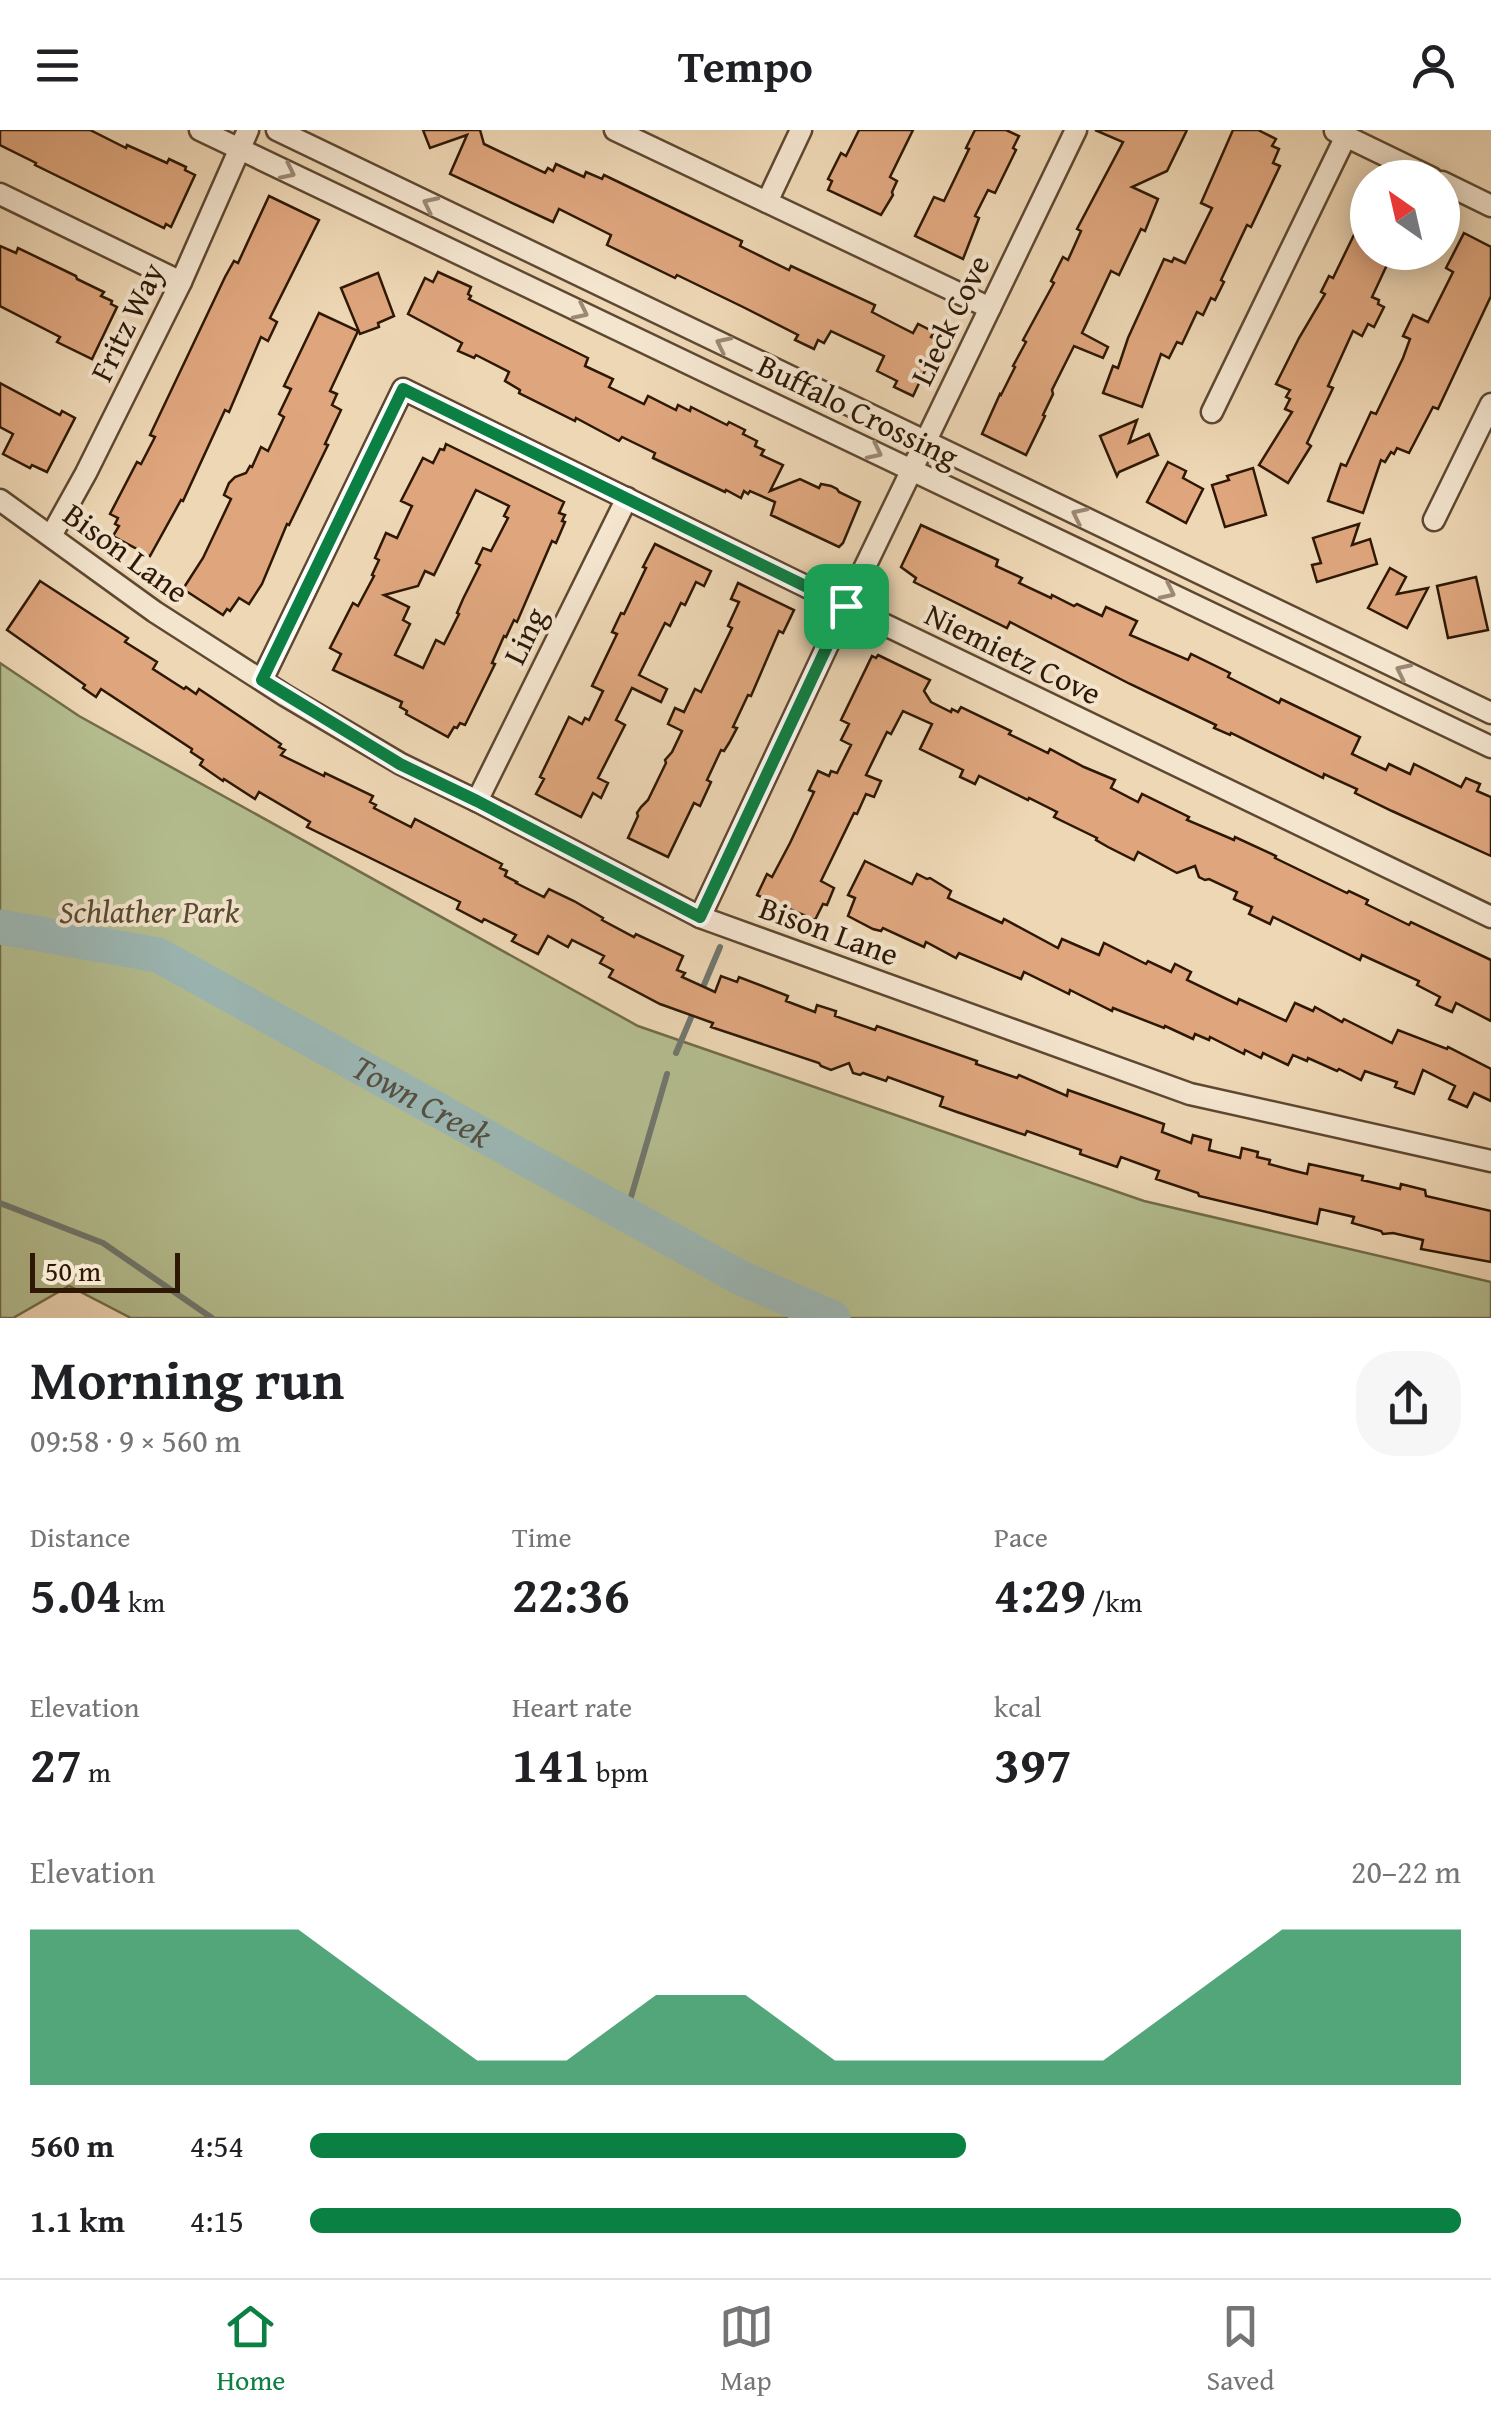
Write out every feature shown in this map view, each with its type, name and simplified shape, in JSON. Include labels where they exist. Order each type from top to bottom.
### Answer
[{"type":"street","name":"Buffalo Crossing","points":[[200,130],[243,139],[912,470],[1491,747]]},
{"type":"street","name":"Buffalo Crossing","points":[[276,130],[1491,714]]},
{"type":"street","points":[[615,130],[990,308]]},
{"type":"street","points":[[766,202],[801,130]]},
{"type":"street","name":"Lieck Cove","points":[[700,917],[1076,130]]},
{"type":"street","points":[[1212,412],[1340,133],[1395,160]]},
{"type":"street","name":"Fritz Way","points":[[51,536],[181,282],[243,139]]},
{"type":"street","points":[[1460,191],[1491,206]]},
{"type":"street","points":[[0,194],[181,282]]},
{"type":"street","name":"Niemietz Cove","points":[[262,680],[403,389],[1491,918]]},
{"type":"street","points":[[1434,520],[1491,404]]},
{"type":"street","name":"Ling","points":[[477,801],[626,498]]},
{"type":"street","name":"Bison Lane","points":[[0,500],[155,612],[400,764],[700,917],[1190,1094],[1491,1161]]},
{"type":"green space","name":"Schlather Park","points":[[0,663],[79,716],[638,1026],[1144,1201],[1491,1282],[1491,1318],[131,1318],[69,1286],[13,1318],[0,1318]]},
{"type":"building","points":[[0,130],[90,130],[126,148],[127,145],[167,163],[169,159],[195,175],[171,227],[166,224],[164,228],[0,145]]},
{"type":"building","points":[[423,130],[480,130],[484,144],[545,173],[548,168],[553,171],[556,164],[584,177],[586,172],[602,179],[604,175],[742,241],[740,246],[789,270],[791,266],[875,305],[872,312],[913,333],[918,324],[934,332],[931,337],[939,341],[913,396],[894,387],[897,381],[877,371],[884,356],[831,331],[824,343],[818,340],[814,349],[795,340],[798,335],[743,307],[607,245],[611,235],[559,209],[553,222],[450,174],[467,135],[430,148]]},
{"type":"building","points":[[859,130],[913,130],[890,177],[897,181],[881,215],[828,190],[832,181],[828,179],[841,153],[846,156]]},
{"type":"building","points":[[975,130],[1006,130],[1019,136],[995,193],[988,190],[975,216],[979,218],[963,259],[915,236],[934,197],[944,201]]},
{"type":"building","points":[[1095,130],[1187,130],[1167,171],[1132,187],[1158,199],[1145,231],[1141,229],[1119,275],[1111,271],[1082,333],[1108,347],[1103,358],[1074,346],[1026,455],[982,434],[1026,342],[1023,340],[1054,283],[1051,281],[1063,257],[1068,260],[1081,231],[1077,229],[1123,142]]},
{"type":"building","points":[[1233,130],[1258,130],[1276,139],[1272,146],[1279,149],[1273,163],[1280,166],[1251,227],[1247,225],[1221,280],[1224,282],[1203,315],[1197,312],[1182,344],[1177,342],[1169,358],[1161,354],[1142,407],[1103,393],[1113,366],[1118,368],[1164,259],[1185,263],[1212,208],[1201,203]]},
{"type":"building","points":[[269,196],[319,220],[270,318],[277,322],[268,341],[261,337],[229,412],[225,410],[183,501],[150,556],[113,536],[119,526],[115,524],[118,518],[110,514],[155,437],[150,435],[225,277],[234,261],[238,263]]},
{"type":"building","points":[[1464,233],[1491,247],[1491,296],[1438,409],[1433,407],[1409,453],[1397,448],[1385,462],[1381,460],[1363,513],[1328,501],[1341,464],[1346,466],[1371,412],[1376,414],[1403,358],[1410,339],[1403,336],[1413,315],[1428,322],[1453,272],[1450,270],[1460,270],[1460,241]]},
{"type":"building","points":[[1350,243],[1350,270],[1385,270],[1372,297],[1384,307],[1374,327],[1368,324],[1362,336],[1353,331],[1328,386],[1333,388],[1307,443],[1311,446],[1288,483],[1259,465],[1292,412],[1285,409],[1290,390],[1276,384],[1325,294],[1321,292],[1329,276],[1333,278]]},
{"type":"building","points":[[0,246],[16,253],[18,248],[76,276],[104,292],[101,296],[117,307],[92,359],[57,342],[60,337],[0,306]]},
{"type":"building","points":[[438,272],[471,287],[469,299],[588,358],[585,366],[613,379],[609,387],[644,404],[648,396],[676,410],[678,405],[690,411],[691,407],[745,430],[743,434],[764,450],[761,455],[783,465],[770,491],[800,479],[819,488],[821,484],[831,486],[860,502],[843,543],[839,547],[771,515],[775,502],[750,491],[744,491],[741,498],[725,492],[653,458],[655,453],[622,437],[619,441],[519,393],[505,381],[509,372],[476,355],[474,358],[458,351],[462,343],[408,314],[425,278],[433,282]]},
{"type":"building","points":[[378,273],[394,316],[360,334],[341,288]]},
{"type":"building","points":[[319,313],[358,331],[330,391],[337,394],[332,405],[341,410],[262,584],[249,604],[239,598],[223,615],[183,589],[203,558],[231,499],[224,495],[229,483],[252,467],[261,447],[268,451],[284,417],[279,414],[291,389],[284,386]]},
{"type":"building","points":[[0,383],[60,415],[62,411],[75,418],[47,472],[3,454],[13,434],[0,427]]},
{"type":"building","points":[[1137,420],[1129,443],[1149,434],[1158,455],[1117,476],[1100,436]]},
{"type":"building","points":[[446,444],[564,502],[559,513],[565,515],[556,543],[552,541],[517,622],[514,620],[504,636],[465,725],[454,727],[448,737],[406,714],[400,707],[402,702],[333,670],[341,654],[330,648],[353,603],[358,606],[374,576],[379,560],[375,558],[386,533],[397,538],[412,506],[401,501],[423,458],[433,463],[440,449],[444,450]],"holes":[[[476,490],[509,506],[504,516],[508,518],[491,551],[483,548],[476,563],[480,565],[444,644],[436,640],[423,668],[395,655],[410,624],[403,620],[409,607],[384,595],[418,586],[425,571],[434,575]]]},
{"type":"building","points":[[1168,462],[1186,471],[1183,478],[1203,489],[1186,523],[1147,502]]},
{"type":"building","points":[[1253,468],[1266,515],[1225,527],[1212,485]]},
{"type":"building","points":[[1359,524],[1352,545],[1370,539],[1377,564],[1317,582],[1312,565],[1321,563],[1313,538]]},
{"type":"building","points":[[921,525],[998,560],[996,566],[1022,578],[1019,583],[1102,616],[1106,607],[1137,621],[1130,635],[1188,660],[1191,654],[1279,703],[1281,699],[1360,737],[1352,754],[1386,770],[1389,764],[1410,774],[1414,764],[1461,787],[1466,778],[1480,784],[1477,791],[1491,797],[1491,856],[1355,793],[1357,789],[1324,774],[1323,778],[1214,728],[1216,725],[1010,622],[1007,628],[914,582],[916,578],[901,567]]},
{"type":"building","points":[[655,544],[711,571],[704,586],[696,582],[670,626],[665,623],[639,675],[667,689],[661,702],[632,688],[616,720],[625,725],[598,778],[608,783],[601,798],[593,793],[581,817],[536,794],[544,779],[540,777],[569,717],[582,724],[585,718],[589,720],[603,691],[592,686],[617,634],[612,632]]},
{"type":"building","points":[[1390,568],[1406,577],[1397,594],[1428,588],[1407,628],[1368,608]]},
{"type":"building","points":[[1476,577],[1488,630],[1448,638],[1437,586]]},
{"type":"building","points":[[40,581],[128,638],[125,642],[157,662],[153,669],[184,689],[196,694],[199,689],[281,744],[279,747],[285,750],[281,755],[373,796],[370,802],[376,805],[374,808],[411,827],[415,819],[502,864],[500,868],[507,871],[505,876],[544,897],[549,889],[634,937],[636,934],[683,956],[677,970],[685,973],[682,977],[715,992],[721,976],[737,982],[739,977],[788,996],[786,1001],[815,1012],[817,1005],[836,1011],[835,1016],[875,1030],[877,1026],[977,1061],[976,1064],[1017,1078],[1019,1075],[1067,1096],[1068,1090],[1164,1124],[1162,1132],[1191,1143],[1193,1135],[1211,1140],[1209,1150],[1240,1158],[1242,1148],[1258,1152],[1257,1157],[1270,1160],[1269,1164],[1291,1170],[1307,1174],[1309,1164],[1400,1189],[1401,1184],[1425,1190],[1426,1196],[1491,1211],[1491,1262],[1421,1249],[1423,1240],[1383,1234],[1352,1223],[1354,1217],[1320,1209],[1317,1224],[1199,1196],[1156,1179],[1159,1171],[1121,1157],[1117,1167],[1027,1131],[1025,1135],[940,1106],[943,1097],[888,1077],[886,1081],[853,1073],[849,1063],[831,1070],[711,1027],[713,1023],[660,1004],[609,977],[613,970],[600,963],[604,956],[572,940],[568,947],[548,936],[538,954],[512,941],[516,935],[457,909],[460,902],[307,827],[310,822],[259,792],[255,799],[223,781],[200,765],[203,760],[192,749],[101,689],[96,697],[83,688],[85,685],[7,630]]},
{"type":"building","points":[[738,583],[794,610],[783,633],[779,631],[751,696],[748,695],[733,727],[737,728],[724,751],[721,750],[700,806],[694,803],[668,857],[628,838],[637,813],[648,800],[682,731],[668,724],[675,708],[684,712],[695,689],[701,692],[732,628],[728,626],[739,602],[731,599]]},
{"type":"building","points":[[878,655],[930,680],[924,691],[931,702],[951,712],[958,712],[961,707],[1048,753],[1050,749],[1115,780],[1111,788],[1138,802],[1142,794],[1189,817],[1187,820],[1234,840],[1235,837],[1368,900],[1366,904],[1409,925],[1411,922],[1491,960],[1491,1021],[1456,1003],[1452,1012],[1436,1005],[1440,997],[1417,985],[1419,981],[1362,955],[1360,960],[1273,917],[1270,924],[1249,914],[1252,907],[1234,899],[1237,892],[1199,877],[1195,866],[1177,873],[1138,852],[1134,860],[1054,817],[1057,812],[1029,798],[979,776],[975,784],[960,777],[963,770],[920,749],[932,724],[903,711],[891,734],[887,732],[866,775],[881,781],[874,797],[866,794],[857,814],[854,813],[821,881],[834,888],[827,905],[823,904],[815,920],[757,895],[767,874],[772,877],[790,843],[814,792],[809,790],[818,771],[829,776],[831,771],[837,773],[851,745],[841,740],[849,724],[841,720],[872,656]]},
{"type":"building","points":[[865,861],[912,884],[917,874],[930,878],[951,891],[948,898],[1002,923],[1004,919],[1058,948],[1062,939],[1099,955],[1104,943],[1171,972],[1175,964],[1191,972],[1187,980],[1237,1004],[1239,999],[1286,1021],[1295,1003],[1313,1011],[1315,1007],[1392,1043],[1398,1030],[1448,1047],[1491,1069],[1491,1101],[1474,1093],[1467,1107],[1449,1099],[1455,1086],[1423,1070],[1414,1094],[1395,1087],[1397,1082],[1365,1071],[1361,1080],[1308,1058],[1307,1061],[1293,1055],[1288,1065],[1263,1053],[1261,1058],[1245,1050],[1244,1054],[1210,1037],[1209,1040],[1195,1034],[1193,1039],[1113,1008],[1112,1011],[1024,972],[1021,979],[959,953],[956,958],[926,942],[924,947],[883,928],[873,929],[848,916],[855,898],[848,895]]},
{"type":"waterway","name":"Town Creek","points":[[0,927],[158,955],[741,1278],[833,1318]]},
{"type":"waterway","points":[[701,992],[720,947]]},
{"type":"waterway","points":[[676,1053],[695,1008]]},
{"type":"waterway","points":[[626,1214],[667,1074]]},
{"type":"waterway","points":[[0,1203],[103,1243],[212,1318]]},
{"type":"route","points":[[403,389],[846,606],[700,917],[400,764],[262,680],[403,389]]}]
